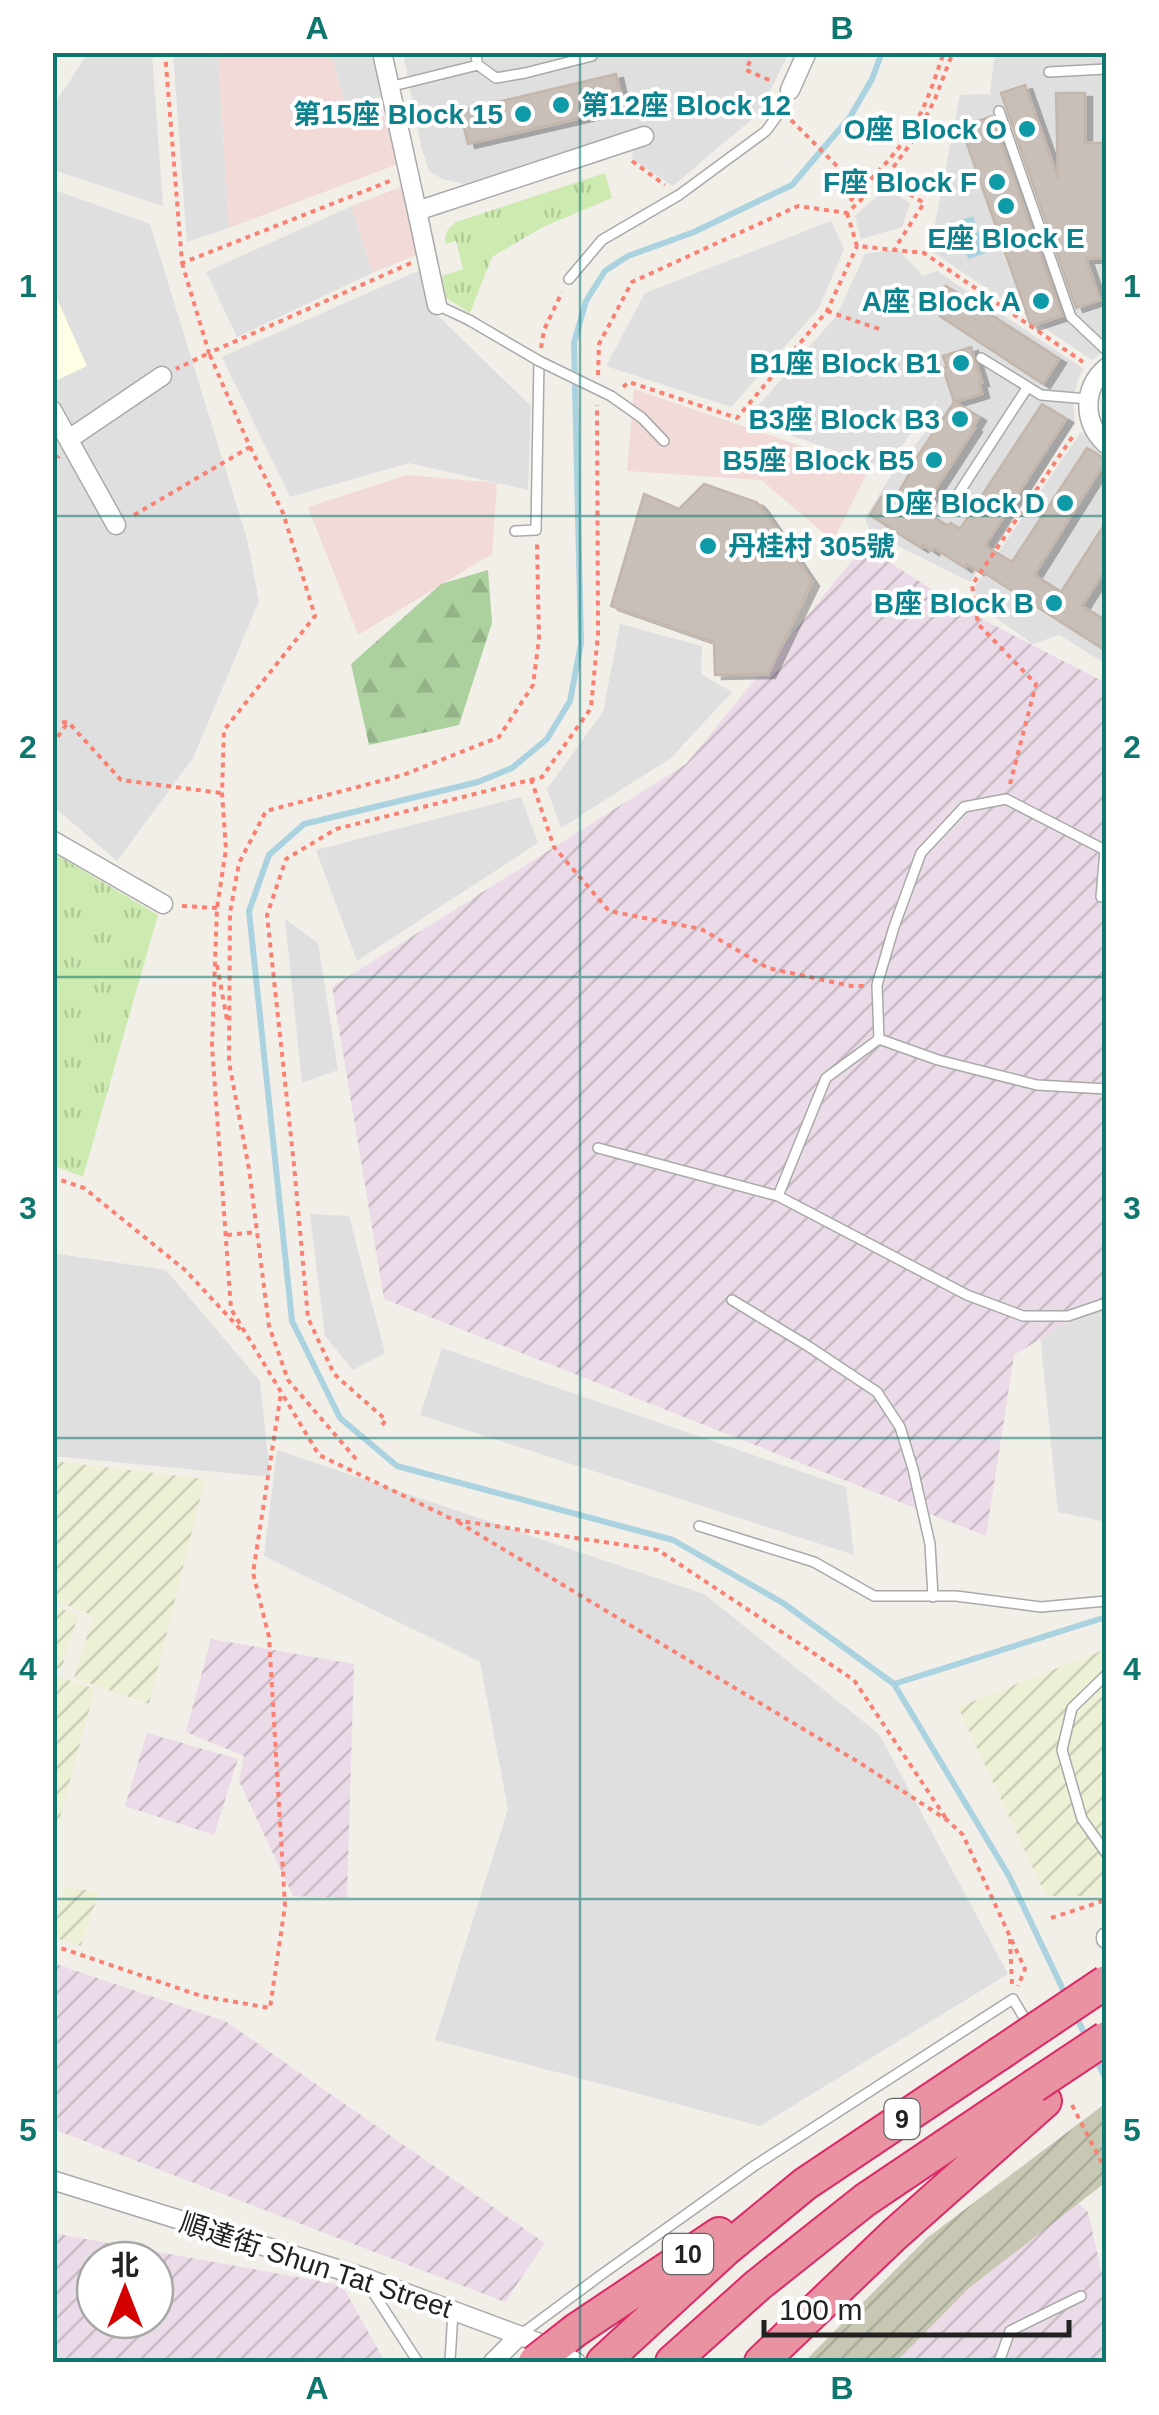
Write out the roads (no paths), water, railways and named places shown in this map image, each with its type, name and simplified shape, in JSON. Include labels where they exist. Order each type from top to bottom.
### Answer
[{"type":"highway","name":"9","points":[[610,2355],[804,2184],[1106,1982]]},
{"type":"highway","name":"9","points":[[672,2362],[865,2200],[1047,2083],[1106,2038]]},
{"type":"highway","points":[[761,2362],[1047,2083],[1106,2047]]},
{"type":"highway","name":"10","points":[[528,2349],[576,2346],[714,2236],[804,2184]]},
{"type":"street","points":[[382,52],[438,304]]},
{"type":"street","points":[[790,90],[807,52]]},
{"type":"street","points":[[417,212],[644,136]]},
{"type":"street","points":[[1103,371],[1088,399],[1091,422],[1106,444]]},
{"type":"street","points":[[69,439],[162,376]]},
{"type":"street","points":[[52,410],[116,525]]},
{"type":"street","points":[[52,840],[163,904]]},
{"type":"street","name":"順達街 Shun Tat Street","points":[[52,2180],[363,2276],[453,2310],[528,2349]]},
{"type":"street","points":[[493,2362],[528,2349]]},
{"type":"lane","points":[[474,52],[478,65],[496,78],[592,56],[594,52]]},
{"type":"lane","points":[[389,86],[478,65]]},
{"type":"lane","points":[[1049,72],[1106,69]]},
{"type":"lane","points":[[568,278],[602,240],[679,195],[766,130],[790,90]]},
{"type":"lane","points":[[999,111],[1071,318],[1106,350]]},
{"type":"lane","points":[[438,304],[539,361],[612,396],[664,440]]},
{"type":"lane","points":[[982,358],[1042,394],[1088,399]]},
{"type":"lane","points":[[516,531],[536,530],[539,361]]},
{"type":"lane","points":[[951,505],[1027,388]]},
{"type":"lane","points":[[878,1039],[877,986],[921,853],[964,807],[1006,799],[1105,850],[1101,898]]},
{"type":"lane","points":[[878,1039],[938,1060],[1037,1085],[1106,1089]]},
{"type":"lane","points":[[778,1196],[826,1078],[878,1039]]},
{"type":"lane","points":[[598,1148],[778,1196],[967,1296],[1023,1316],[1068,1316],[1106,1303]]},
{"type":"lane","points":[[732,1300],[877,1392],[900,1427],[914,1469],[930,1544],[933,1597]]},
{"type":"lane","points":[[698,1526],[814,1562],[874,1596],[956,1596],[1041,1607],[1106,1601]]},
{"type":"lane","points":[[1106,1675],[1072,1708],[1062,1750],[1082,1819],[1106,1853]]},
{"type":"lane","points":[[528,2349],[601,2275],[754,2166],[1013,2000],[1041,2048]]},
{"type":"lane","points":[[363,2276],[418,2362]]},
{"type":"lane","points":[[999,2362],[1010,2331],[1081,2296]]},
{"type":"lane","points":[[448,2362],[453,2310]]},
{"type":"water","points":[[973,216],[986,253],[968,259],[955,222]]},
{"type":"waterway","points":[[882,52],[850,117],[792,185],[694,232],[628,256],[605,271],[586,301],[574,343],[581,643],[570,701],[547,739],[512,768],[478,782],[304,824],[269,855],[249,911],[292,1321],[340,1418],[397,1466],[673,1540],[783,1603],[894,1684],[1009,1876],[1067,1998]]},
{"type":"waterway","points":[[894,1684],[1106,1617]]},
{"type":"waterway","points":[[1075,2014],[1087,2039]]},
{"type":"waterway","points":[[1096,2059],[1106,2080]]},
{"type":"place","name":"第12座 Block 12","points":[[561,105]]},
{"type":"place","name":"第15座 Block 15","points":[[523,114]]},
{"type":"place","name":"O座 Block O","points":[[1027,129]]},
{"type":"place","name":"F座 Block F","points":[[997,182]]},
{"type":"place","name":"E座 Block E","points":[[1006,206]]},
{"type":"place","name":"A座 Block A","points":[[1041,301]]},
{"type":"place","name":"B1座 Block B1","points":[[961,363]]},
{"type":"place","name":"B3座 Block B3","points":[[960,419]]},
{"type":"place","name":"B5座 Block B5","points":[[934,460]]},
{"type":"place","name":"D座 Block D","points":[[1065,503]]},
{"type":"place","name":"丹桂村 305號","points":[[708,546]]},
{"type":"place","name":"B座 Block B","points":[[1054,603]]}]
